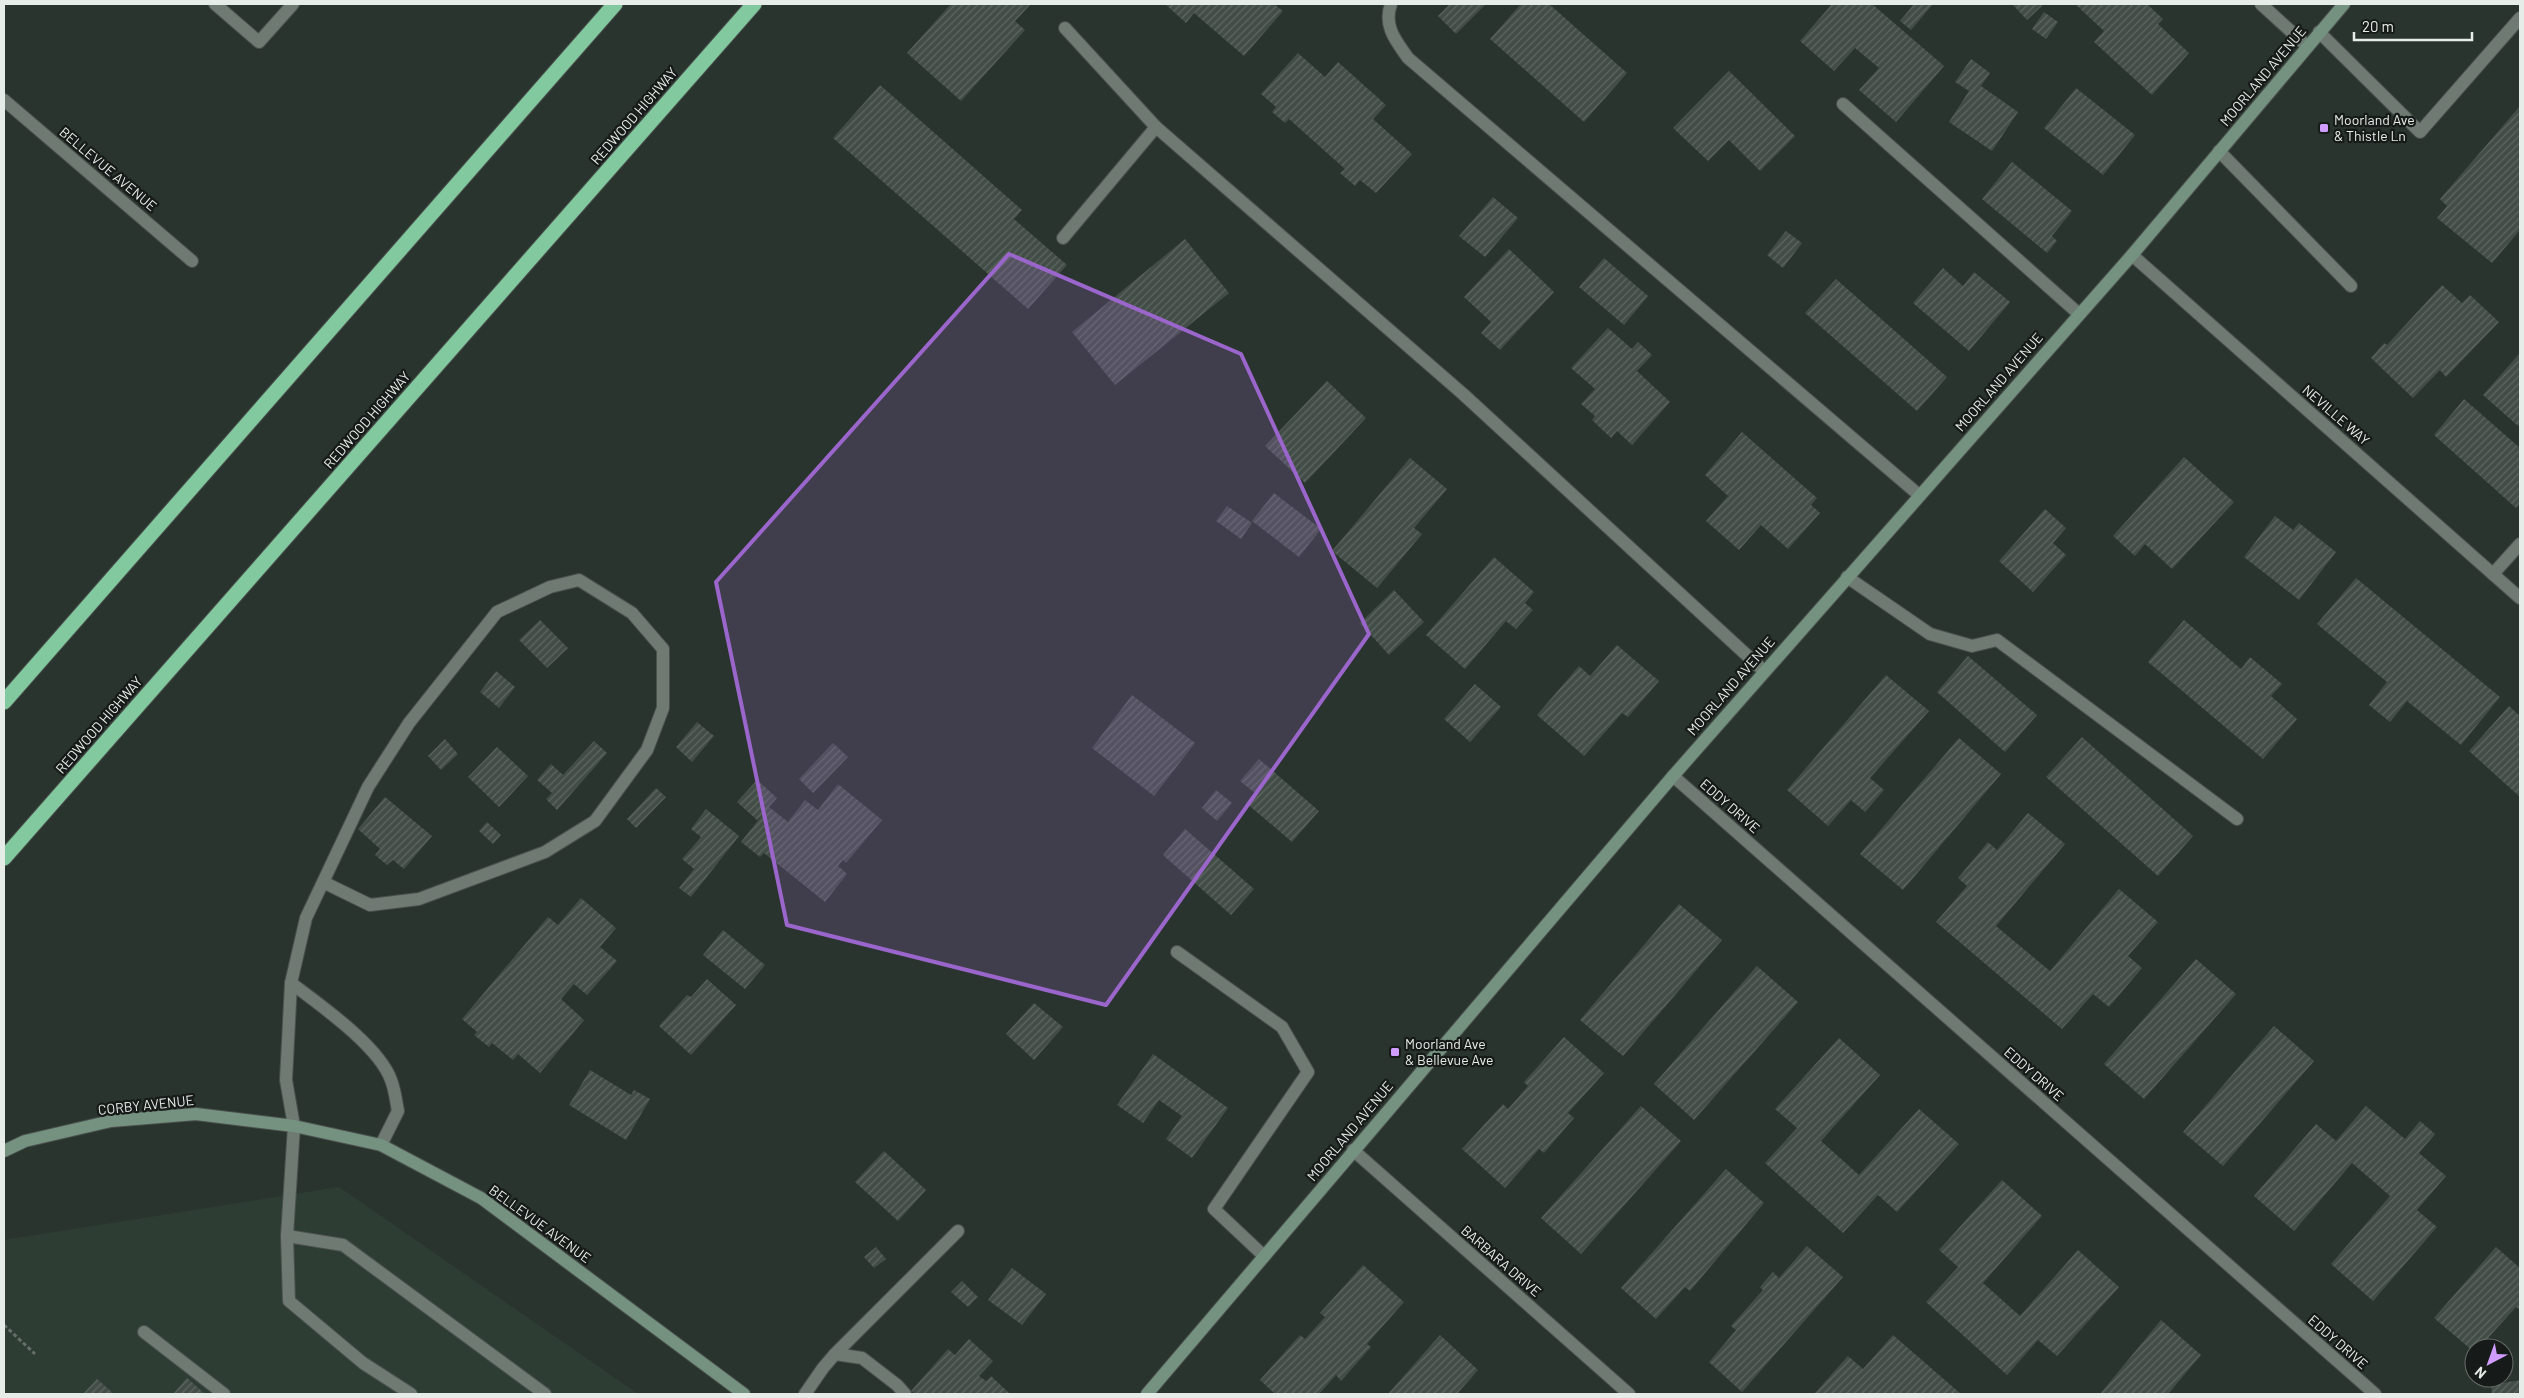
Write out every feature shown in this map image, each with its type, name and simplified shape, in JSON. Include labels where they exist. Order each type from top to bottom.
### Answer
[{"type":"highway","points":[[4,702],[615,4]]},
{"type":"highway","name":"REDWOOD HIGHWAY","points":[[4,858],[754,4]]},
{"type":"street","points":[[214,4],[259,42],[294,4]]},
{"type":"street","points":[[1391,4],[1387,14],[1391,34],[1408,58],[1920,495]]},
{"type":"street","points":[[2261,4],[2307,46]]},
{"type":"street","name":"MOORLAND AVENUE","points":[[1147,1394],[1673,776],[2132,254],[2344,4]]},
{"type":"street","points":[[2319,32],[2420,132],[2520,18]]},
{"type":"street","points":[[1065,28],[1156,127],[1463,394],[1764,672]]},
{"type":"street","name":"BELLEVUE AVENUE","points":[[4,100],[192,261]]},
{"type":"street","points":[[1844,104],[2079,314]]},
{"type":"street","points":[[1063,238],[1156,127]]},
{"type":"street","points":[[2219,151],[2351,286]]},
{"type":"street","name":"NEVILLE WAY","points":[[2132,254],[2520,598]]},
{"type":"street","points":[[2493,574],[2520,544]]},
{"type":"street","points":[[1848,578],[1930,634],[1972,646],[1997,640],[2237,819]]},
{"type":"street","points":[[323,882],[370,905],[419,899],[545,852],[595,821],[647,750],[663,708],[663,649],[632,612],[579,580],[550,587],[497,612],[409,723],[368,787],[323,882],[306,918],[291,983],[286,1080],[294,1126],[287,1236],[289,1301],[363,1363],[411,1394]]},
{"type":"street","name":"EDDY DRIVE","points":[[1673,776],[2375,1394]]},
{"type":"street","points":[[1177,952],[1282,1027],[1308,1072],[1214,1209],[1264,1256]]},
{"type":"street","points":[[291,983],[334,1015],[369,1048],[391,1079],[398,1111],[381,1145]]},
{"type":"street","name":"CORBY AVENUE","points":[[4,1151],[26,1141],[111,1121],[196,1114],[294,1126]]},
{"type":"street","name":"BELLEVUE AVENUE","points":[[294,1126],[381,1145],[481,1198],[744,1394]]},
{"type":"street","name":"BARBARA DRIVE","points":[[1353,1150],[1629,1394]]},
{"type":"street","points":[[805,1394],[835,1354],[958,1231]]},
{"type":"street","points":[[287,1236],[343,1245],[545,1394]]},
{"type":"street","points":[[144,1332],[224,1394]]},
{"type":"street","points":[[835,1354],[862,1358],[897,1385],[905,1394]]},
{"type":"path","points":[[4,1325],[35,1354]]},
{"type":"highlighted area","points":[[1009,254],[1241,354],[1369,634],[1106,1005],[787,925],[716,582]]},
{"type":"shaded area","points":[[339,1187],[638,1394],[4,1394],[4,1240]]},
{"type":"building","points":[[951,4],[1031,4],[1015,21],[1025,30],[961,101],[907,53]]},
{"type":"building","points":[[1165,4],[1274,4],[1283,11],[1244,56],[1194,13],[1186,23]]},
{"type":"building","points":[[1450,4],[1486,4],[1456,34],[1438,16]]},
{"type":"building","points":[[1521,4],[1549,4],[1627,73],[1584,122],[1490,39]]},
{"type":"building","points":[[1832,4],[1872,4],[1944,66],[1896,122],[1859,90],[1879,68],[1855,48],[1834,71],[1800,41]]},
{"type":"building","points":[[1914,4],[1933,4],[1911,30],[1900,21]]},
{"type":"building","points":[[2040,4],[2042,6],[2027,20],[2013,5]]},
{"type":"building","points":[[2075,4],[2147,4],[2163,19],[2158,24],[2189,53],[2152,95],[2094,42],[2104,31]]},
{"type":"building","points":[[2044,12],[2058,22],[2046,39],[2032,29]]},
{"type":"building","points":[[1298,53],[1325,77],[1338,62],[1386,105],[1373,119],[1412,154],[1376,193],[1360,180],[1355,186],[1340,173],[1345,169],[1289,119],[1285,123],[1272,112],[1276,107],[1261,94]]},
{"type":"building","points":[[1971,59],[1990,73],[1981,86],[2018,112],[1992,151],[1949,122],[1969,91],[1955,82]]},
{"type":"building","points":[[1729,71],[1795,136],[1760,171],[1729,140],[1708,161],[1673,128]]},
{"type":"building","points":[[880,85],[1022,210],[1014,219],[1067,265],[1028,309],[833,138]]},
{"type":"building","points":[[2076,88],[2135,135],[2103,175],[2044,128]]},
{"type":"building","points":[[2520,106],[2520,230],[2492,263],[2437,218],[2447,206],[2440,199]]},
{"type":"building","points":[[2012,162],[2072,211],[2052,236],[2057,241],[2047,253],[1982,199]]},
{"type":"building","points":[[1493,197],[1518,218],[1485,257],[1459,236]]},
{"type":"building","points":[[1786,231],[1802,243],[1783,268],[1767,255]]},
{"type":"building","points":[[1185,239],[1229,293],[1115,385],[1072,332]]},
{"type":"building","points":[[1509,249],[1554,292],[1500,350],[1481,333],[1491,322],[1464,297]]},
{"type":"building","points":[[1604,258],[1648,296],[1624,325],[1579,287]]},
{"type":"building","points":[[1943,268],[1963,286],[1974,272],[2010,302],[1969,351],[1913,303]]},
{"type":"building","points":[[1836,279],[1947,377],[1917,411],[1805,313]]},
{"type":"building","points":[[2442,285],[2462,303],[2470,295],[2499,322],[2446,377],[2440,370],[2413,398],[2371,358],[2384,343],[2387,345]]},
{"type":"building","points":[[1608,328],[1632,349],[1638,342],[1652,355],[1637,371],[1670,402],[1632,445],[1617,431],[1611,438],[1592,420],[1595,416],[1581,404],[1595,389],[1571,368]]},
{"type":"building","points":[[2520,353],[2520,423],[2518,426],[2483,395]]},
{"type":"building","points":[[1327,381],[1366,418],[1305,483],[1265,446]]},
{"type":"building","points":[[2464,399],[2520,448],[2520,503],[2516,508],[2434,435]]},
{"type":"building","points":[[1742,432],[1817,498],[1811,505],[1820,513],[1788,549],[1761,525],[1739,550],[1706,521],[1728,496],[1705,475]]},
{"type":"building","points":[[2184,457],[2234,502],[2172,569],[2145,544],[2135,556],[2113,536]]},
{"type":"building","points":[[1410,458],[1447,489],[1414,528],[1422,534],[1377,588],[1332,551]]},
{"type":"building","points":[[1274,493],[1321,529],[1299,557],[1252,521]]},
{"type":"building","points":[[1227,506],[1252,523],[1241,539],[1216,521]]},
{"type":"building","points":[[2045,509],[2066,528],[2053,543],[2066,555],[2033,592],[1999,561]]},
{"type":"building","points":[[2275,516],[2293,530],[2299,523],[2336,552],[2299,600],[2244,557]]},
{"type":"building","points":[[1494,557],[1534,592],[1525,603],[1533,610],[1516,629],[1506,621],[1465,669],[1426,635]]},
{"type":"building","points":[[2356,578],[2500,697],[2461,745],[2407,701],[2390,722],[2369,705],[2387,682],[2317,624]]},
{"type":"building","points":[[1394,590],[1424,622],[1389,655],[1360,623]]},
{"type":"building","points":[[540,620],[568,648],[547,668],[519,640]]},
{"type":"building","points":[[2184,620],[2241,669],[2250,657],[2282,684],[2271,696],[2297,719],[2263,759],[2148,662]]},
{"type":"building","points":[[1617,645],[1659,681],[1628,717],[1622,713],[1584,756],[1537,715],[1579,666],[1590,676]]},
{"type":"building","points":[[1968,656],[2037,715],[2005,752],[1937,692]]},
{"type":"building","points":[[496,671],[515,687],[499,708],[480,692]]},
{"type":"building","points":[[1886,675],[1929,711],[1870,778],[1884,790],[1865,812],[1851,800],[1828,826],[1787,790]]},
{"type":"building","points":[[1475,684],[1501,707],[1470,742],[1444,719]]},
{"type":"building","points":[[1132,695],[1195,743],[1154,796],[1092,748]]},
{"type":"building","points":[[2509,706],[2520,716],[2520,797],[2469,751]]},
{"type":"building","points":[[697,722],[714,736],[692,762],[676,747]]},
{"type":"building","points":[[2082,737],[2193,836],[2158,876],[2046,777]]},
{"type":"building","points":[[1959,738],[2001,774],[1903,890],[1860,854]]},
{"type":"building","points":[[445,739],[458,754],[441,770],[428,756]]},
{"type":"building","points":[[594,741],[607,753],[557,810],[546,799],[552,793],[537,780],[551,764],[563,775]]},
{"type":"building","points":[[833,743],[848,757],[813,793],[799,779]]},
{"type":"building","points":[[497,747],[528,776],[499,807],[468,777]]},
{"type":"building","points":[[1259,759],[1319,811],[1292,842],[1246,803],[1255,793],[1240,781]]},
{"type":"building","points":[[757,780],[777,798],[769,807],[788,822],[805,800],[818,810],[838,784],[882,820],[846,863],[843,860],[838,866],[847,874],[825,902],[764,853],[760,857],[741,842],[763,814],[757,820],[737,802]]},
{"type":"building","points":[[656,788],[666,797],[636,828],[627,819]]},
{"type":"building","points":[[1216,790],[1232,803],[1217,821],[1202,808]]},
{"type":"building","points":[[385,797],[432,836],[404,869],[393,860],[387,865],[375,855],[380,849],[358,829]]},
{"type":"building","points":[[706,809],[739,836],[691,897],[679,888],[694,869],[682,859],[701,837],[691,829]]},
{"type":"building","points":[[2028,813],[2065,844],[1996,926],[2050,971],[2119,889],[2158,922],[2128,956],[2142,968],[2109,1007],[2093,994],[2062,1029],[1936,922],[1967,886],[1958,878],[1988,842],[1997,850]]},
{"type":"building","points":[[487,822],[501,835],[493,844],[479,831]]},
{"type":"building","points":[[1185,829],[1254,889],[1231,915],[1163,855]]},
{"type":"building","points":[[581,898],[616,928],[600,947],[617,961],[587,995],[574,984],[561,999],[584,1020],[540,1073],[518,1054],[513,1060],[492,1043],[489,1047],[474,1035],[477,1032],[462,1019],[548,917],[558,925]]},
{"type":"building","points":[[1679,904],[1722,940],[1623,1056],[1580,1020]]},
{"type":"building","points":[[723,930],[765,965],[745,989],[703,955]]},
{"type":"building","points":[[2196,959],[2236,994],[2144,1099],[2104,1064]]},
{"type":"building","points":[[1757,966],[1798,1002],[1694,1120],[1654,1084]]},
{"type":"building","points":[[707,979],[736,1005],[691,1055],[659,1026],[687,995],[691,997]]},
{"type":"building","points":[[1034,1003],[1063,1027],[1034,1060],[1006,1034]]},
{"type":"building","points":[[2274,1026],[2314,1061],[2223,1166],[2183,1132]]},
{"type":"building","points":[[1564,1037],[1604,1073],[1568,1113],[1574,1118],[1544,1153],[1539,1149],[1505,1188],[1462,1149],[1503,1104],[1508,1109],[1528,1086],[1524,1082]]},
{"type":"building","points":[[1839,1038],[1880,1075],[1821,1141],[1859,1175],[1919,1109],[1959,1144],[1897,1212],[1878,1195],[1843,1233],[1765,1163],[1797,1128],[1775,1109]]},
{"type":"building","points":[[1153,1054],[1228,1108],[1192,1158],[1166,1139],[1182,1116],[1159,1100],[1143,1123],[1117,1105]]},
{"type":"building","points":[[590,1070],[631,1095],[634,1090],[650,1099],[626,1140],[569,1105]]},
{"type":"building","points":[[1641,1106],[1681,1141],[1581,1254],[1541,1218]]},
{"type":"building","points":[[2366,1106],[2405,1139],[2420,1121],[2435,1134],[2419,1153],[2446,1176],[2417,1210],[2437,1227],[2373,1301],[2331,1264],[2390,1196],[2352,1163],[2294,1231],[2254,1196],[2316,1124],[2336,1141]]},
{"type":"building","points":[[884,1151],[926,1190],[898,1221],[855,1182]]},
{"type":"building","points":[[1726,1169],[1764,1203],[1690,1291],[1685,1287],[1656,1319],[1621,1288]]},
{"type":"building","points":[[2002,1180],[2042,1216],[1983,1283],[2020,1316],[2078,1250],[2119,1287],[2057,1356],[2038,1340],[2007,1375],[1926,1302],[1958,1267],[1939,1250]]},
{"type":"building","points":[[1807,1246],[1843,1277],[1742,1392],[1709,1362],[1736,1330],[1731,1326],[1763,1290],[1760,1287],[1773,1272],[1779,1278]]},
{"type":"building","points":[[876,1247],[886,1259],[874,1268],[864,1257]]},
{"type":"building","points":[[2496,1247],[2520,1268],[2520,1310],[2516,1307],[2488,1338],[2464,1338],[2464,1344],[2434,1318]]},
{"type":"building","points":[[1363,1265],[1404,1302],[1367,1344],[1371,1347],[1341,1381],[1336,1375],[1319,1394],[1275,1394],[1260,1380],[1300,1335],[1305,1339],[1325,1317],[1320,1313]]},
{"type":"building","points":[[1012,1268],[1046,1294],[1022,1325],[988,1300]]},
{"type":"building","points":[[962,1281],[978,1297],[968,1307],[951,1292]]},
{"type":"building","points":[[2161,1320],[2201,1355],[2168,1394],[2100,1394]]},
{"type":"building","points":[[1440,1335],[1478,1370],[1457,1394],[1388,1394]]},
{"type":"building","points":[[1893,1335],[1961,1394],[1814,1394],[1848,1356],[1863,1369]]},
{"type":"building","points":[[969,1339],[993,1361],[979,1376],[986,1381],[991,1376],[1008,1394],[915,1394],[911,1391],[948,1349],[955,1355]]},
{"type":"building","points":[[187,1378],[205,1394],[173,1394]]},
{"type":"building","points":[[97,1379],[114,1394],[83,1394]]},
{"type":"building","points":[[2520,1380],[2520,1394],[2492,1394],[2491,1388],[2514,1388],[2514,1381]]},
{"type":"place","name":"Moorland Ave & Thistle Ln","points":[[2324,128]]},
{"type":"place","name":"Moorland Ave & Bellevue Ave","points":[[1395,1052]]}]
